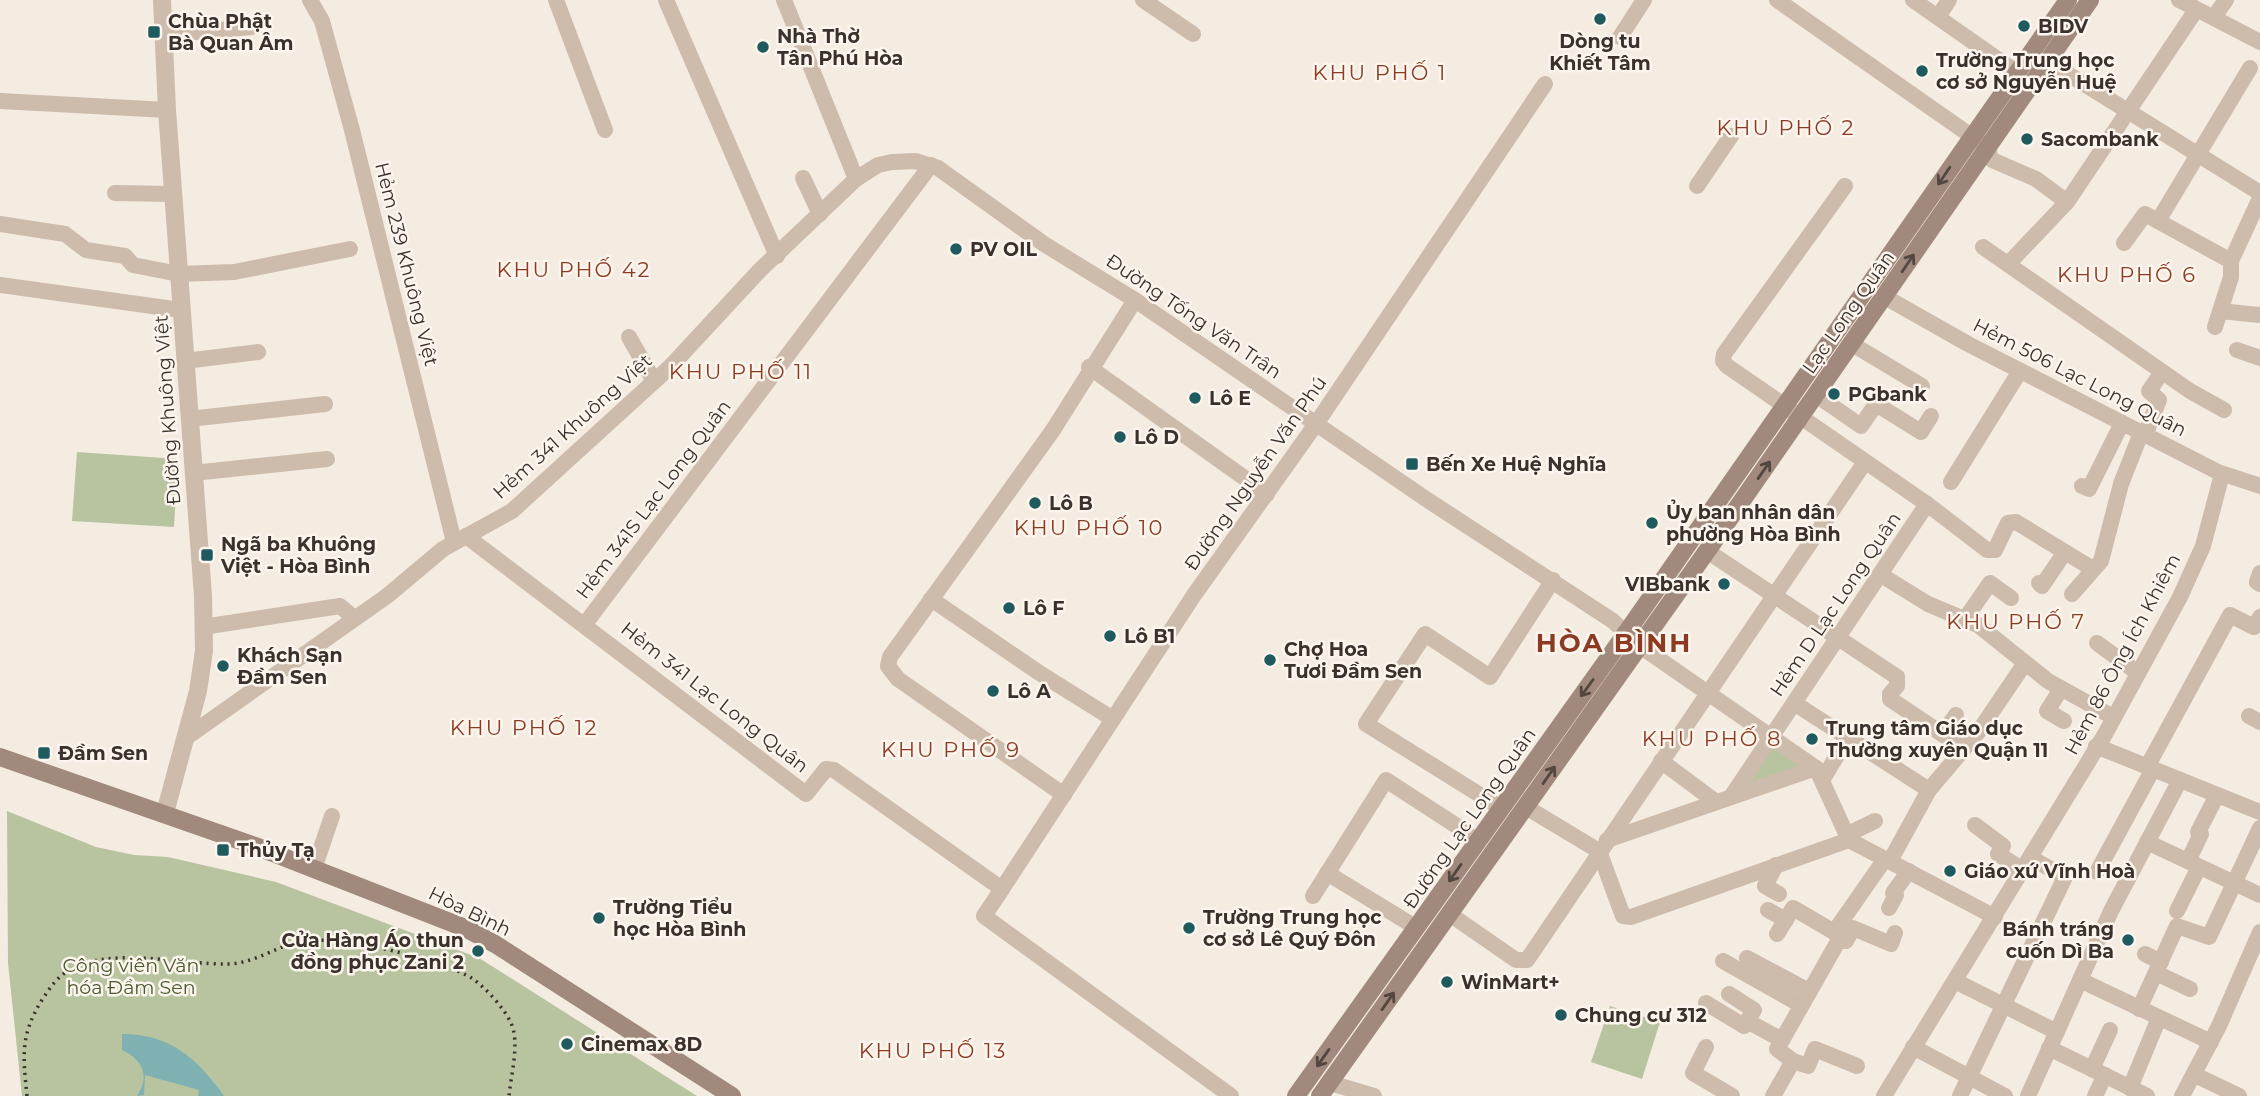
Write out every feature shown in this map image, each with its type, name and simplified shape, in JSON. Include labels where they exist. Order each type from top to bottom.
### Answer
[{"type":"main road","name":"Lạc Long Quân","points":[[1640,646],[2090,0]]},
{"type":"main road","name":"Lạc Long Quân","points":[[1626,632],[2016,72],[2061,2]]},
{"type":"main road","name":"Đường Lạc Long Quân","points":[[1296,1096],[1626,632]]},
{"type":"main road","name":"Đường Lạc Long Quân","points":[[1325,1089],[1640,646]]},
{"type":"main road","name":"Hòa Bình","points":[[0,757],[165,813],[314,869],[432,915],[495,944],[732,1096]]},
{"type":"street","name":"Đường Khuông Việt","points":[[162,0],[167,110],[203,627],[200,678],[187,737],[165,813]]},
{"type":"street","name":"Hẻm 239 Khuông Việt","points":[[310,0],[322,21],[460,539]]},
{"type":"street","points":[[556,0],[605,130]]},
{"type":"street","points":[[666,0],[777,256]]},
{"type":"street","points":[[784,0],[856,179]]},
{"type":"street","points":[[1143,0],[1193,34]]},
{"type":"street","points":[[1620,37],[1644,0]]},
{"type":"street","points":[[1777,0],[1971,135],[1987,147],[1992,160],[2036,179],[2067,202]]},
{"type":"street","points":[[1913,0],[2016,72]]},
{"type":"street","points":[[1938,17],[1949,0]]},
{"type":"street","points":[[2179,0],[2260,42]]},
{"type":"street","points":[[2214,17],[2226,0]]},
{"type":"street","points":[[2009,263],[2067,202],[2196,10]]},
{"type":"street","points":[[163,35],[251,27]]},
{"type":"street","points":[[2047,61],[2199,155],[2259,202],[2231,261],[2231,277],[2215,327]]},
{"type":"street","points":[[2158,220],[2250,68]]},
{"type":"street","name":"Đường Nguyễn Văn Phú","points":[[1002,889],[1194,595],[1316,424],[1545,84]]},
{"type":"street","points":[[0,101],[167,110]]},
{"type":"street","points":[[1697,186],[1731,136]]},
{"type":"street","name":"Hẻm 341 Khuông Việt","points":[[187,737],[353,617],[387,596],[460,539],[512,511],[654,381],[856,179],[878,165],[892,162],[932,165]]},
{"type":"street","name":"Đường Tống Văn Trân","points":[[932,165],[1044,244],[1135,300],[1316,424],[1553,580],[1626,632],[1640,646],[1819,773]]},
{"type":"street","name":"Hẻm 341S Lạc Long Quân","points":[[585,624],[932,165]]},
{"type":"street","points":[[803,178],[820,214]]},
{"type":"street","points":[[1845,186],[1724,354],[1723,360],[1727,366],[1927,504],[1991,552],[2011,521],[2093,569]]},
{"type":"street","points":[[115,193],[173,194]]},
{"type":"street","points":[[2124,243],[2145,214],[2231,261]]},
{"type":"street","points":[[0,224],[65,233],[86,250],[125,256],[133,265],[179,274],[234,272],[350,249]]},
{"type":"street","points":[[1983,247],[2162,372],[2224,410]]},
{"type":"street","points":[[0,285],[181,310]]},
{"type":"street","name":"Hẻm 506 Lạc Long Quân","points":[[1885,297],[2020,371],[2222,474],[2260,486]]},
{"type":"street","points":[[1064,795],[890,672],[890,657],[1053,430],[1135,300]]},
{"type":"street","points":[[2220,311],[2260,315]]},
{"type":"street","points":[[629,337],[654,381]]},
{"type":"street","points":[[1852,344],[1922,386]]},
{"type":"street","points":[[2237,349],[2260,358]]},
{"type":"street","points":[[185,361],[258,352]]},
{"type":"street","points":[[1090,368],[1267,494]]},
{"type":"street","points":[[1951,482],[2020,371]]},
{"type":"street","points":[[2072,594],[2101,561],[2121,484],[2159,400],[2149,391],[2162,372]]},
{"type":"street","points":[[1816,395],[1861,426],[1876,404],[1921,432],[1931,416]]},
{"type":"street","points":[[189,419],[325,404]]},
{"type":"street","points":[[2082,486],[2089,489],[2122,423]]},
{"type":"street","points":[[193,473],[327,459]]},
{"type":"street","points":[[1451,915],[1522,962],[1527,960],[1865,462]]},
{"type":"street","name":"Hẻm 86 Ông Ích Khiêm","points":[[1884,1096],[1996,917],[2180,597],[2203,546],[2222,474]]},
{"type":"street","name":"Hẻm D Lạc Long Quân","points":[[1723,800],[1771,737],[1927,504]]},
{"type":"street","name":"Hẻm 341 Lạc Long Quân","points":[[460,539],[585,624],[806,794],[825,769],[834,770],[1002,889]]},
{"type":"street","points":[[1707,551],[1899,681],[1890,699],[1963,748]]},
{"type":"street","points":[[2039,583],[2042,586],[2065,552]]},
{"type":"street","points":[[1881,575],[1928,604],[1978,625],[2061,689],[2113,717]]},
{"type":"street","points":[[1502,808],[1366,724],[1425,634],[1490,677],[1553,580]]},
{"type":"street","points":[[1965,619],[1990,583],[2011,598]]},
{"type":"street","points":[[932,598],[1041,674],[1113,719]]},
{"type":"street","points":[[203,627],[340,606],[353,617]]},
{"type":"street","points":[[2097,872],[2230,615],[2254,627],[2260,617]]},
{"type":"street","points":[[2097,643],[2138,673]]},
{"type":"street","points":[[1857,1066],[1815,1049],[1808,1066],[1777,1049],[1837,935],[1888,860],[1929,790],[1979,730],[2025,663]]},
{"type":"street","points":[[2061,689],[2047,711],[2064,721]]},
{"type":"street","points":[[1794,703],[1929,790]]},
{"type":"street","points":[[1942,734],[1956,715]]},
{"type":"street","points":[[1526,807],[1603,845],[1723,800],[1819,773],[1848,737]]},
{"type":"street","points":[[2096,746],[2260,812]]},
{"type":"street","points":[[1661,761],[1723,800]]},
{"type":"street","points":[[1819,773],[1847,837],[1996,917]]},
{"type":"street","points":[[1313,895],[1386,780],[1463,830],[1477,843]]},
{"type":"street","points":[[2028,1096],[2111,911],[2180,780]]},
{"type":"street","points":[[2177,911],[2201,834],[2198,832],[2217,795]]},
{"type":"street","points":[[314,869],[332,816]]},
{"type":"street","points":[[1603,845],[1623,916],[1631,917],[1776,865],[1847,837],[1875,821]]},
{"type":"street","points":[[1960,1096],[2065,877],[1998,854],[2003,846],[1975,825]]},
{"type":"street","points":[[2139,1009],[2177,926],[2209,937],[2260,828]]},
{"type":"street","points":[[2147,842],[2260,895]]},
{"type":"street","points":[[1776,865],[1765,886],[1779,894]]},
{"type":"street","points":[[1889,908],[1896,895],[1892,893],[1909,871]]},
{"type":"street","points":[[1326,873],[1417,928]]},
{"type":"street","points":[[1002,889],[984,916],[1231,1096]]},
{"type":"street","points":[[1768,910],[1781,927],[1793,908],[1798,908],[1846,941],[1853,928],[1891,944],[1895,933]]},
{"type":"street","points":[[2182,1096],[2195,1076],[2259,937]]},
{"type":"street","points":[[2144,954],[2158,968],[2190,989]]},
{"type":"street","points":[[1747,958],[1805,998]]},
{"type":"street","points":[[1723,961],[1805,998]]},
{"type":"street","points":[[2080,980],[2211,1042]]},
{"type":"street","points":[[1955,981],[2057,1032]]},
{"type":"street","points":[[1706,1003],[1744,1026],[1754,1010],[1729,994]]},
{"type":"street","points":[[2130,1088],[2160,1018]]},
{"type":"street","points":[[1747,1021],[1782,1040]]},
{"type":"street","points":[[2095,1096],[2110,1030]]},
{"type":"street","points":[[1706,1047],[1693,1073],[1726,1094]]},
{"type":"street","points":[[1913,1047],[2005,1096]]},
{"type":"street","points":[[2049,1048],[2147,1096]]},
{"type":"street","points":[[1773,1096],[1793,1060]]},
{"type":"street","points":[[2195,1076],[2239,1096]]},
{"type":"street","points":[[1325,1089],[1374,1096]]},
{"type":"green space","points":[[77,452],[178,459],[174,527],[72,521]]},
{"type":"green space","points":[[1773,743],[1807,766],[1749,785]]},
{"type":"green space","name":"Công viên Văn hóa Đầm Sen","points":[[7,811],[96,847],[134,855],[168,857],[276,882],[479,958],[697,1096],[22,1096],[8,963]]},
{"type":"green space","points":[[1610,1006],[1660,1022],[1642,1079],[1591,1062]]},
{"type":"water","points":[[122,1034],[154,1038],[181,1051],[203,1070],[224,1096],[198,1096],[199,1090],[145,1075],[144,1095],[137,1096],[144,1075],[135,1058],[122,1050]]},
{"type":"railway","points":[[27,1096],[24,1057],[30,1024],[47,992],[66,972],[83,964],[123,958],[209,964],[238,963],[294,943],[320,940],[365,945],[416,957],[459,971],[478,983],[504,1011],[514,1031],[515,1049],[509,1096]]},
{"type":"place","name":"Dòng tu Khiết Tâm","points":[[1600,19]]},
{"type":"place","name":"BIDV","points":[[2024,26]]},
{"type":"place","name":"Chùa Phật Bà Quan Âm","points":[[154,32]]},
{"type":"place","name":"Nhà Thờ Tân Phú Hòa","points":[[763,47]]},
{"type":"place","name":"Trường Trung học cơ sở Nguyễn Huệ","points":[[1922,71]]},
{"type":"place","name":"Sacombank","points":[[2027,139]]},
{"type":"place","name":"PV OIL","points":[[956,249]]},
{"type":"place","name":"PGbank","points":[[1834,394]]},
{"type":"place","name":"Lô E","points":[[1195,398]]},
{"type":"place","name":"Lô D","points":[[1120,437]]},
{"type":"place","name":"Bến Xe Huệ Nghĩa","points":[[1412,464]]},
{"type":"place","name":"Lô B","points":[[1035,503]]},
{"type":"place","name":"Ủy ban nhân dân phường Hòa Bình","points":[[1652,523]]},
{"type":"place","name":"Ngã ba Khuông Việt - Hòa Bình","points":[[207,555]]},
{"type":"place","name":"VIBbank","points":[[1724,584]]},
{"type":"place","name":"Lô F","points":[[1009,608]]},
{"type":"place","name":"Lô B1","points":[[1110,636]]},
{"type":"place","name":"Chợ Hoa Tươi Đầm Sen","points":[[1270,660]]},
{"type":"place","name":"Khách Sạn Đầm Sen","points":[[223,666]]},
{"type":"place","name":"Lô A","points":[[993,691]]},
{"type":"place","name":"Trung tâm Giáo dục Thường xuyên Quận 11","points":[[1812,739]]},
{"type":"place","name":"Đầm Sen","points":[[44,753]]},
{"type":"place","name":"Thủy Tạ","points":[[223,850]]},
{"type":"place","name":"Giáo xứ Vĩnh Hoà","points":[[1950,871]]},
{"type":"place","name":"Trường Tiểu học Hòa Bình","points":[[599,918]]},
{"type":"place","name":"Trường Trung học cơ sở Lê Quý Đôn","points":[[1189,928]]},
{"type":"place","name":"Bánh tráng cuốn Dì Ba","points":[[2128,940]]},
{"type":"place","name":"Cửa Hàng Áo thun đồng phục Zani 2","points":[[478,951]]},
{"type":"place","name":"WinMart+","points":[[1447,982]]},
{"type":"place","name":"Chung cư 312","points":[[1561,1015]]},
{"type":"place","name":"Cinemax 8D","points":[[567,1044]]},
{"type":"district","name":"KHU PHỐ 1","points":[[1380,73]]},
{"type":"district","name":"KHU PHỐ 2","points":[[1786,128]]},
{"type":"district","name":"KHU PHỐ 42","points":[[574,270]]},
{"type":"district","name":"KHU PHỐ 6","points":[[2127,275]]},
{"type":"district","name":"KHU PHỐ 11","points":[[741,372]]},
{"type":"district","name":"KHU PHỐ 10","points":[[1089,528]]},
{"type":"district","name":"KHU PHỐ 7","points":[[2016,622]]},
{"type":"district","name":"HÒA BÌNH","points":[[1614,643]]},
{"type":"district","name":"KHU PHỐ 12","points":[[524,728]]},
{"type":"district","name":"KHU PHỐ 8","points":[[1712,739]]},
{"type":"district","name":"KHU PHỐ 9","points":[[951,750]]},
{"type":"district","name":"KHU PHỐ 13","points":[[933,1051]]}]
